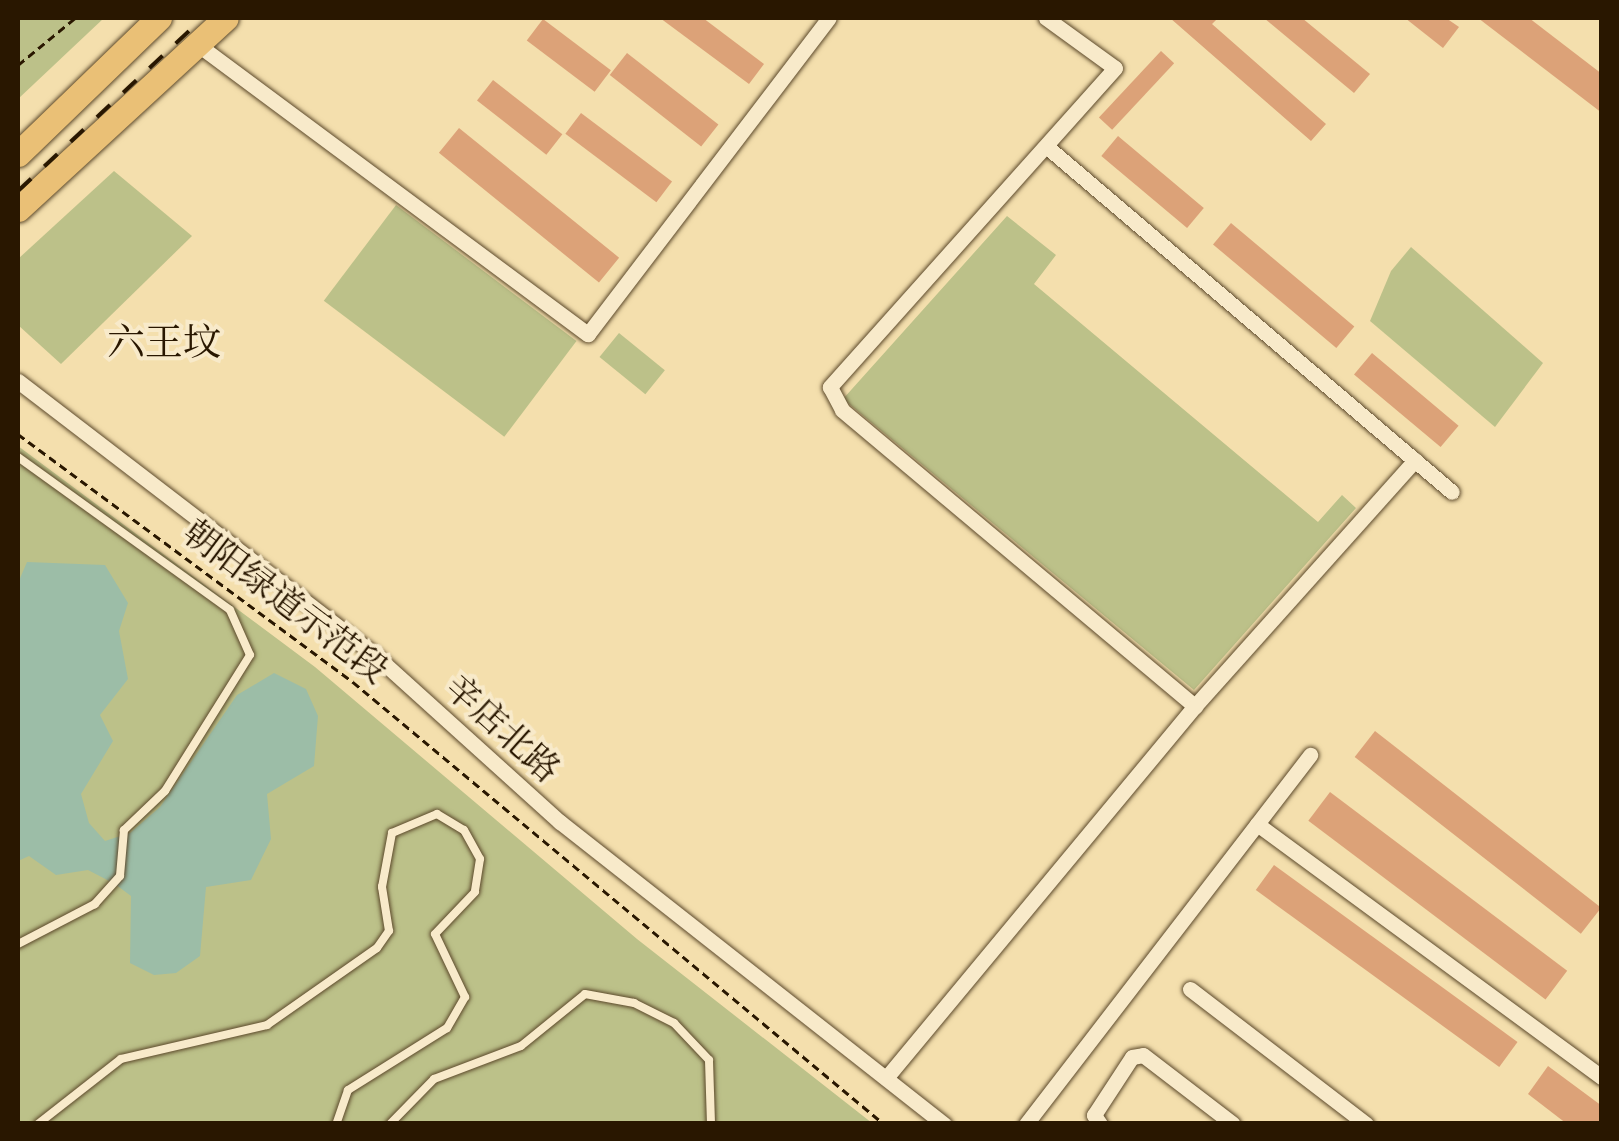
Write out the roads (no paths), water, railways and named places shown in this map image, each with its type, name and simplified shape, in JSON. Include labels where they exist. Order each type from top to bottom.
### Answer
[{"type":"main road","points":[[18,154],[159,18]]},
{"type":"main road","points":[[18,209],[226,18]]},
{"type":"street","points":[[197,44],[588,334],[828,18]]},
{"type":"street","points":[[1046,18],[1115,68],[830,387],[842,410],[1195,706]]},
{"type":"street","points":[[1046,146],[1452,492]]},
{"type":"street","name":"辛店北路","points":[[18,381],[376,656],[560,822],[944,1124]]},
{"type":"street","points":[[886,1078],[1195,706],[1415,460]]},
{"type":"street","points":[[1026,1124],[1310,755]]},
{"type":"street","points":[[1257,824],[1602,1077]]},
{"type":"street","points":[[1190,989],[1366,1124]]},
{"type":"street","points":[[1100,1124],[1094,1115],[1132,1057],[1142,1055],[1233,1124]]},
{"type":"lane","points":[[18,457],[230,610],[250,655],[165,790],[124,830],[120,876],[95,904],[18,944]]},
{"type":"lane","points":[[38,1124],[122,1059],[267,1026],[378,948],[388,931],[382,887],[392,833],[437,814],[464,830],[480,859],[475,892],[435,934],[465,997],[447,1028],[348,1090],[336,1124]]},
{"type":"lane","points":[[390,1124],[434,1080],[520,1046],[585,994],[634,1003],[674,1023],[709,1060],[716,1122]]},
{"type":"railway","points":[[18,191],[203,18]]},
{"type":"district","name":"六王坟","points":[[164,344]]}]
